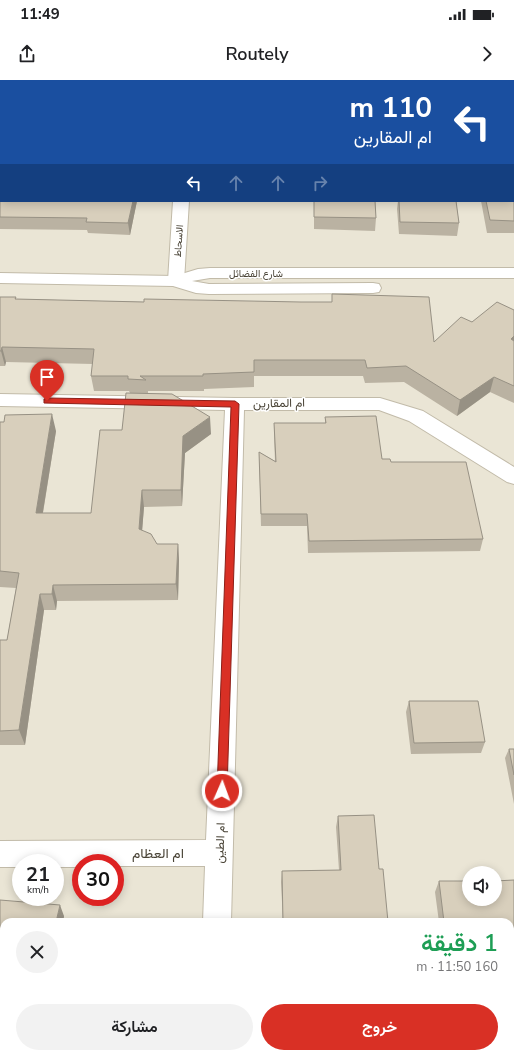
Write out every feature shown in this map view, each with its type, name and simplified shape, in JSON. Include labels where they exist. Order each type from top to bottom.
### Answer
[{"type":"street","name":"الاسحاط","points":[[176,281],[181,202]]},
{"type":"street","name":"شارع الفضائل","points":[[0,278],[176,281],[198,274],[210,273],[514,273]]},
{"type":"street","points":[[176,281],[185,285],[209,289],[510,286]]},
{"type":"street","name":"ام المقارين","points":[[0,400],[235,404],[350,402],[380,404],[416,416],[514,478]]},
{"type":"street","name":"ام الطين","points":[[217,918],[235,404]]},
{"type":"street","name":"ام العظام","points":[[0,854],[220,853]]},
{"type":"shaded area","points":[[0,202],[514,202],[514,918],[0,918]]},
{"type":"building","points":[[0,202],[133,202],[128,223],[86,222],[87,218],[0,217]]},
{"type":"building","points":[[314,202],[375,202],[376,218],[314,217]]},
{"type":"building","points":[[399,202],[456,202],[459,223],[400,222]]},
{"type":"building","points":[[486,202],[514,202],[514,221],[490,220]]},
{"type":"building","points":[[332,294],[429,297],[434,342],[461,317],[472,322],[497,302],[514,310],[514,336],[511,339],[514,341],[514,386],[494,377],[460,400],[406,366],[367,368],[365,360],[254,360],[254,372],[203,374],[203,376],[140,376],[146,380],[128,379],[128,376],[91,376],[94,349],[2,347],[0,351],[0,297],[16,297],[15,299],[144,302],[144,299],[332,302]]},
{"type":"building","points":[[126,393],[172,394],[210,417],[183,436],[181,490],[142,490],[139,529],[151,534],[157,544],[178,544],[176,584],[53,585],[52,594],[40,594],[19,730],[0,731],[0,640],[7,640],[19,573],[0,571],[0,422],[4,422],[5,415],[52,414],[36,513],[91,513],[100,430],[122,430]]},
{"type":"building","points":[[376,416],[382,459],[390,459],[391,462],[466,462],[483,539],[309,541],[307,514],[261,514],[259,452],[276,462],[274,423],[326,423],[325,417]]},
{"type":"building","points":[[409,701],[478,701],[485,742],[414,743]]},
{"type":"building","points":[[509,749],[514,749],[514,775]]},
{"type":"building","points":[[374,815],[379,869],[383,869],[388,918],[283,918],[282,871],[341,870],[338,816]]},
{"type":"building","points":[[514,880],[514,918],[444,918],[439,881],[462,881],[462,906],[502,906],[502,881]]},
{"type":"building","points":[[0,900],[12,901],[12,906],[60,906],[57,918],[0,918]]},
{"type":"route","points":[[47,401],[235,404],[222,791]]}]
